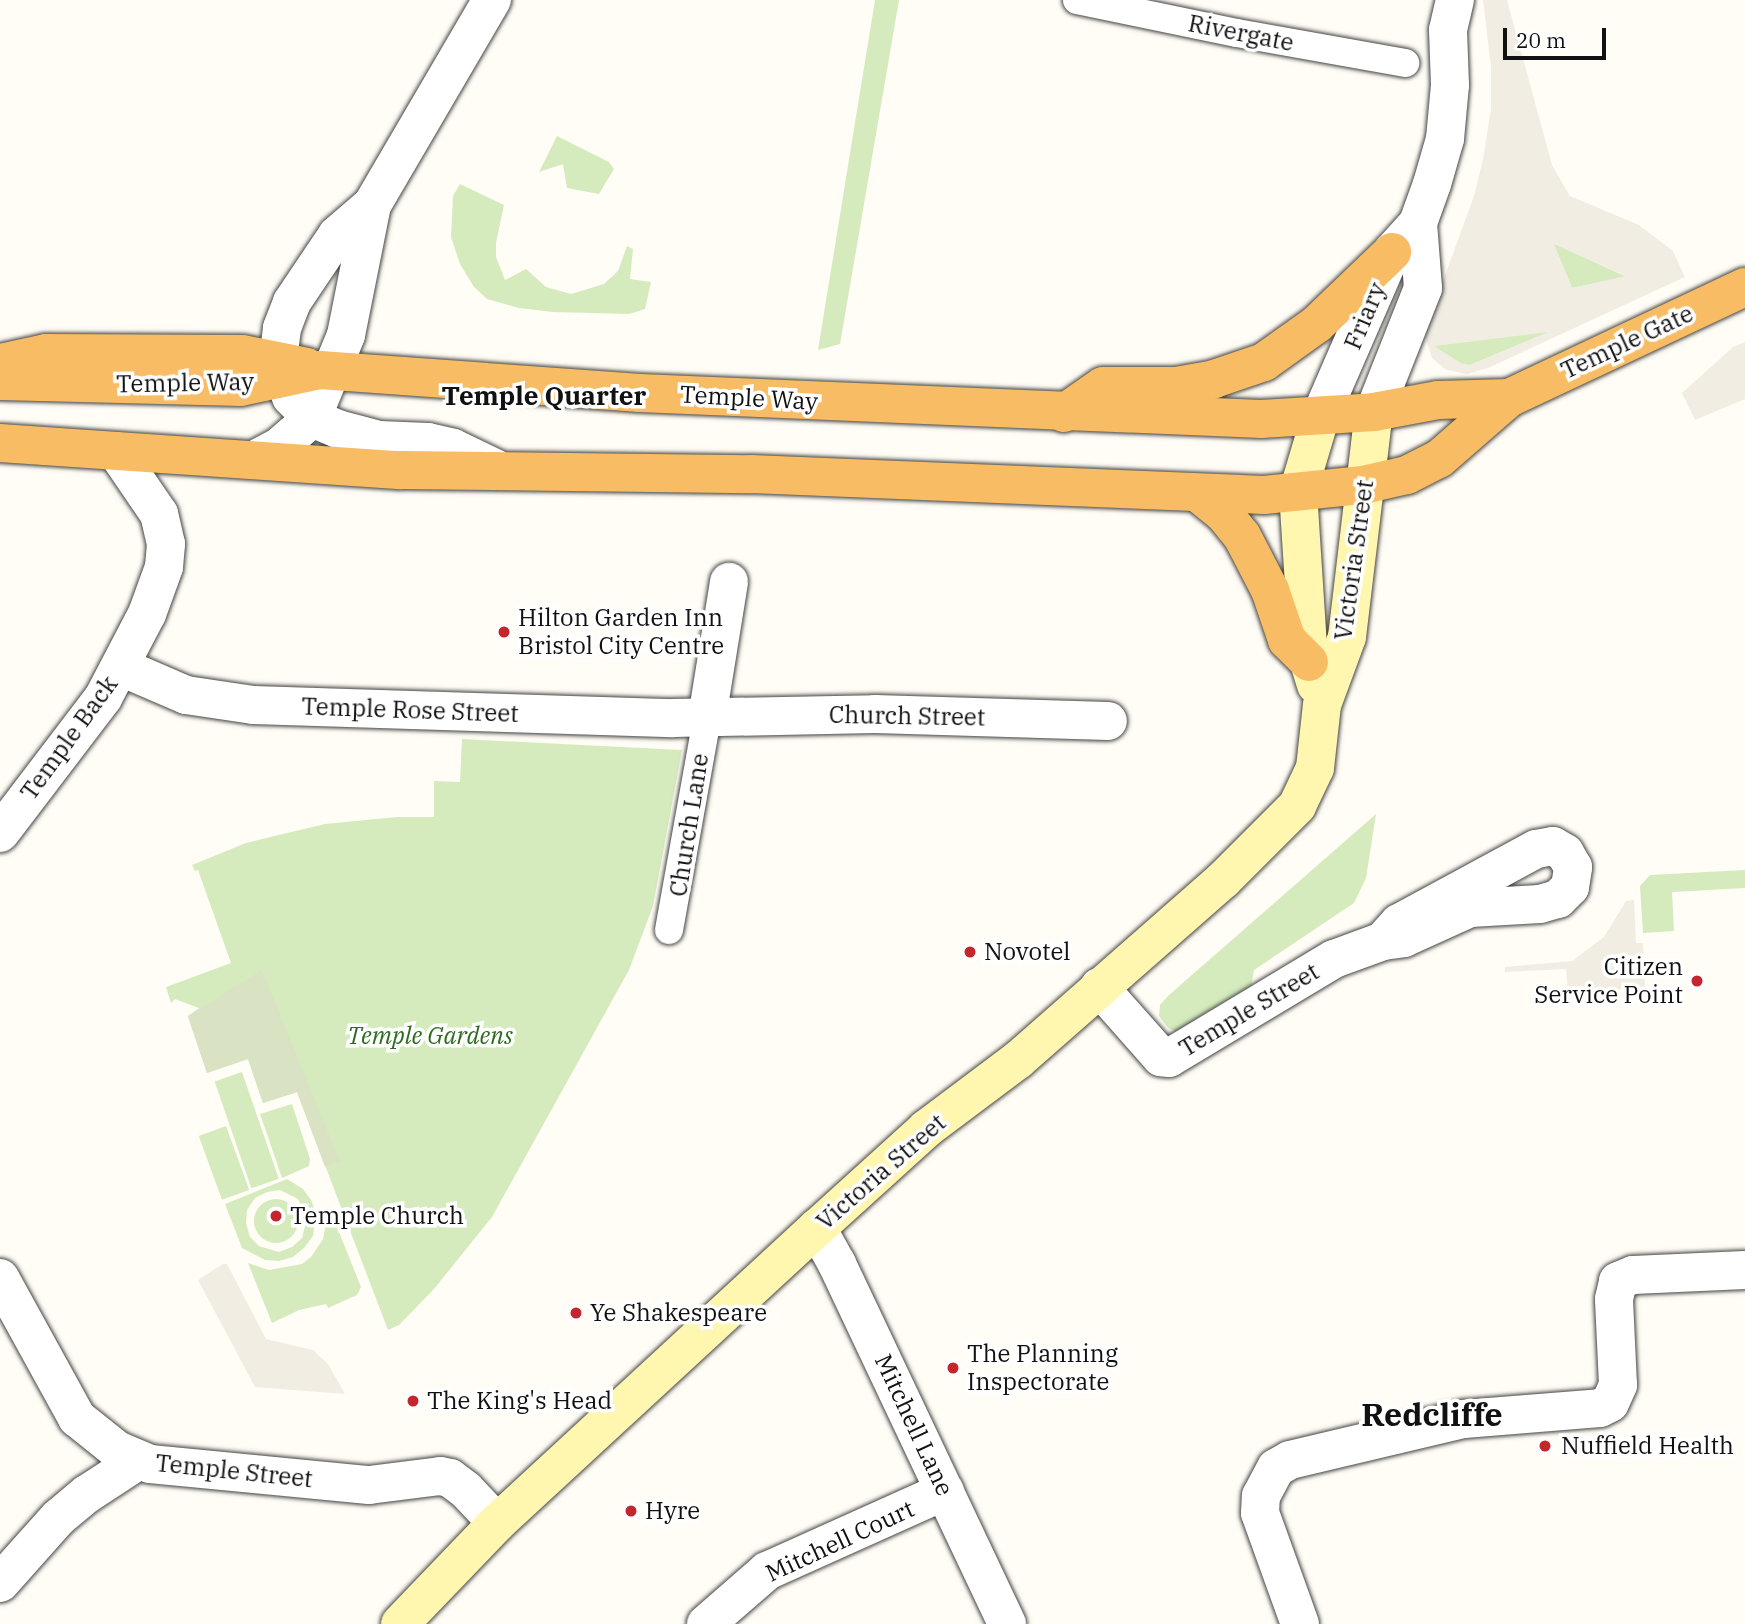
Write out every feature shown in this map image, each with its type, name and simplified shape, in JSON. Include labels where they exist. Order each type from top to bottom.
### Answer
[{"type":"highway","points":[[1064,413],[1103,386],[1176,386],[1214,379],[1264,362],[1317,324],[1392,252]]},
{"type":"highway","name":"Temple Gate","points":[[1363,485],[1407,475],[1439,459],[1509,398],[1745,287]]},
{"type":"highway","points":[[0,363],[46,353],[242,354],[280,370]]},
{"type":"highway","name":"Temple Way","points":[[0,381],[241,387],[280,370],[326,371],[640,393],[1064,413],[1261,419],[1374,412]]},
{"type":"highway","name":"Temple Gate","points":[[1374,412],[1438,400],[1509,398]]},
{"type":"highway","points":[[0,443],[401,470],[751,474],[1264,495],[1363,485]]},
{"type":"highway","points":[[1198,493],[1224,514],[1242,536],[1270,590],[1287,640],[1308,662]]},
{"type":"main road","name":"Victoria Street","points":[[400,1624],[496,1523],[817,1227],[926,1129],[1018,1060],[1261,846],[1297,806],[1315,768],[1322,705],[1347,638],[1363,485],[1374,412]]},
{"type":"main road","name":"Victoria Street","points":[[1321,415],[1298,492],[1308,662],[1322,705]]},
{"type":"street","points":[[254,460],[280,446],[312,418],[326,371],[346,335],[372,205],[492,0]]},
{"type":"street","name":"Rivergate","points":[[1077,0],[1237,33],[1405,63]]},
{"type":"street","name":"Friary","points":[[1374,412],[1423,288],[1418,223],[1445,139],[1450,85],[1443,10]]},
{"type":"street","points":[[372,205],[337,235],[292,302],[282,328],[280,370],[290,397],[312,418],[379,440],[428,442],[453,448],[497,470]]},
{"type":"street","name":"Friary","points":[[1321,415],[1392,252],[1418,223]]},
{"type":"street","name":"Temple Back","points":[[0,833],[103,698],[147,614],[164,567],[166,544],[159,514],[116,451]]},
{"type":"street","points":[[707,718],[729,582]]},
{"type":"street","name":"Temple Rose Street","points":[[121,667],[186,695],[220,703],[707,718]]},
{"type":"street","name":"Church Street","points":[[707,718],[875,714],[1108,721]]},
{"type":"street","name":"Church Lane","points":[[669,930],[707,718]]},
{"type":"street","name":"Temple Street","points":[[1099,987],[1161,1056],[1168,1058],[1334,959],[1383,941]]},
{"type":"street","name":"Mitchell Lane","points":[[817,1227],[1007,1624]]},
{"type":"street","points":[[1300,1624],[1260,1513],[1261,1496],[1276,1468],[1290,1460],[1464,1419],[1600,1408],[1610,1403],[1618,1385],[1614,1298],[1618,1281],[1633,1275],[1745,1270]]},
{"type":"street","points":[[0,1278],[78,1418],[117,1451],[139,1460]]},
{"type":"street","name":"Temple Street","points":[[0,1583],[58,1518],[87,1494],[139,1460],[150,1464],[369,1485],[440,1476],[450,1478],[467,1490],[496,1523]]},
{"type":"street","name":"Mitchell Court","points":[[706,1624],[768,1571],[945,1491]]},
{"type":"green space","points":[[875,0],[899,0],[840,344],[818,350]]},
{"type":"green space","points":[[557,136],[609,162],[614,169],[599,194],[567,188],[563,164],[539,172]]},
{"type":"green space","points":[[460,184],[504,205],[496,243],[496,257],[505,280],[526,269],[546,287],[571,294],[604,284],[618,271],[627,246],[633,249],[630,279],[651,282],[645,309],[629,314],[553,312],[519,308],[487,299],[474,287],[460,264],[451,237],[453,196]]},
{"type":"green space","points":[[1553,243],[1627,277],[1572,288]]},
{"type":"green space","points":[[1552,331],[1470,365],[1462,364],[1432,346]]},
{"type":"green space","name":"Temple Gardens","points":[[462,739],[682,750],[653,906],[629,970],[492,1217],[434,1289],[399,1325],[388,1330],[297,1092],[263,1103],[248,1059],[207,1073],[188,1016],[199,1008],[175,999],[171,1003],[166,987],[231,963],[198,870],[195,871],[192,865],[246,843],[325,824],[397,817],[434,817],[434,781],[460,782]]},
{"type":"green space","points":[[1376,814],[1366,878],[1354,903],[1254,970],[1249,998],[1179,1033],[1168,1028],[1159,1016],[1160,1005],[1169,995]]},
{"type":"green space","points":[[1745,870],[1745,888],[1672,892],[1674,931],[1643,933],[1640,886],[1650,875]]},
{"type":"green space","points":[[262,970],[340,1161],[325,1167],[297,1092],[263,1103],[248,1059],[207,1073],[190,1023],[188,1016]]},
{"type":"green space","points":[[242,1072],[279,1179],[251,1188],[215,1081]]},
{"type":"green space","points":[[292,1104],[310,1159],[309,1166],[282,1178],[260,1114]]},
{"type":"green space","points":[[226,1126],[249,1190],[222,1200],[199,1136]]},
{"type":"green space","points":[[287,1179],[303,1189],[311,1200],[316,1214],[313,1236],[293,1257],[279,1261],[265,1260],[242,1248],[225,1204]],"holes":[[[280,1190],[298,1199],[307,1218],[302,1238],[292,1247],[279,1252],[259,1246],[250,1237],[246,1223],[247,1210],[255,1198]]]},
{"type":"green space","points":[[276,1199],[285,1200],[292,1205],[297,1212],[297,1230],[292,1237],[285,1242],[276,1243],[267,1242],[260,1237],[255,1230],[254,1221],[255,1212],[260,1205],[267,1200]]},
{"type":"green space","points":[[329,1207],[361,1287],[357,1295],[328,1308],[326,1304],[299,1310],[272,1323],[248,1263],[269,1270],[302,1264],[311,1257],[323,1239]]},
{"type":"shaded area","points":[[1483,0],[1507,0],[1552,165],[1570,196],[1639,225],[1673,251],[1685,277],[1488,368],[1467,374],[1446,370],[1432,358],[1424,333],[1474,196],[1491,109],[1491,67]],"holes":[[[1554,244],[1626,276],[1572,288]],[[1548,332],[1470,365],[1462,364],[1434,346]]]},
{"type":"shaded area","points":[[1745,342],[1745,399],[1695,420],[1682,393],[1733,347]]},
{"type":"shaded area","points":[[1634,900],[1636,943],[1643,943],[1645,988],[1568,992],[1566,969],[1505,972],[1505,967],[1572,961],[1604,937],[1626,901]]},
{"type":"shaded area","points":[[227,1264],[266,1339],[313,1350],[328,1364],[345,1394],[255,1387],[198,1280]]},
{"type":"place","name":"Hilton Garden Inn Bristol City Centre","points":[[504,632]]},
{"type":"place","name":"Novotel","points":[[970,952]]},
{"type":"place","name":"Citizen Service Point","points":[[1697,981]]},
{"type":"place","name":"Temple Church","points":[[276,1216]]},
{"type":"place","name":"Ye Shakespeare","points":[[576,1313]]},
{"type":"place","name":"The Planning Inspectorate","points":[[953,1368]]},
{"type":"place","name":"The King's Head","points":[[413,1401]]},
{"type":"place","name":"Nuffield Health","points":[[1545,1446]]},
{"type":"place","name":"Hyre","points":[[631,1511]]},
{"type":"district","name":"Temple Quarter","points":[[544,396]]},
{"type":"district","name":"Redcliffe","points":[[1432,1414]]}]
